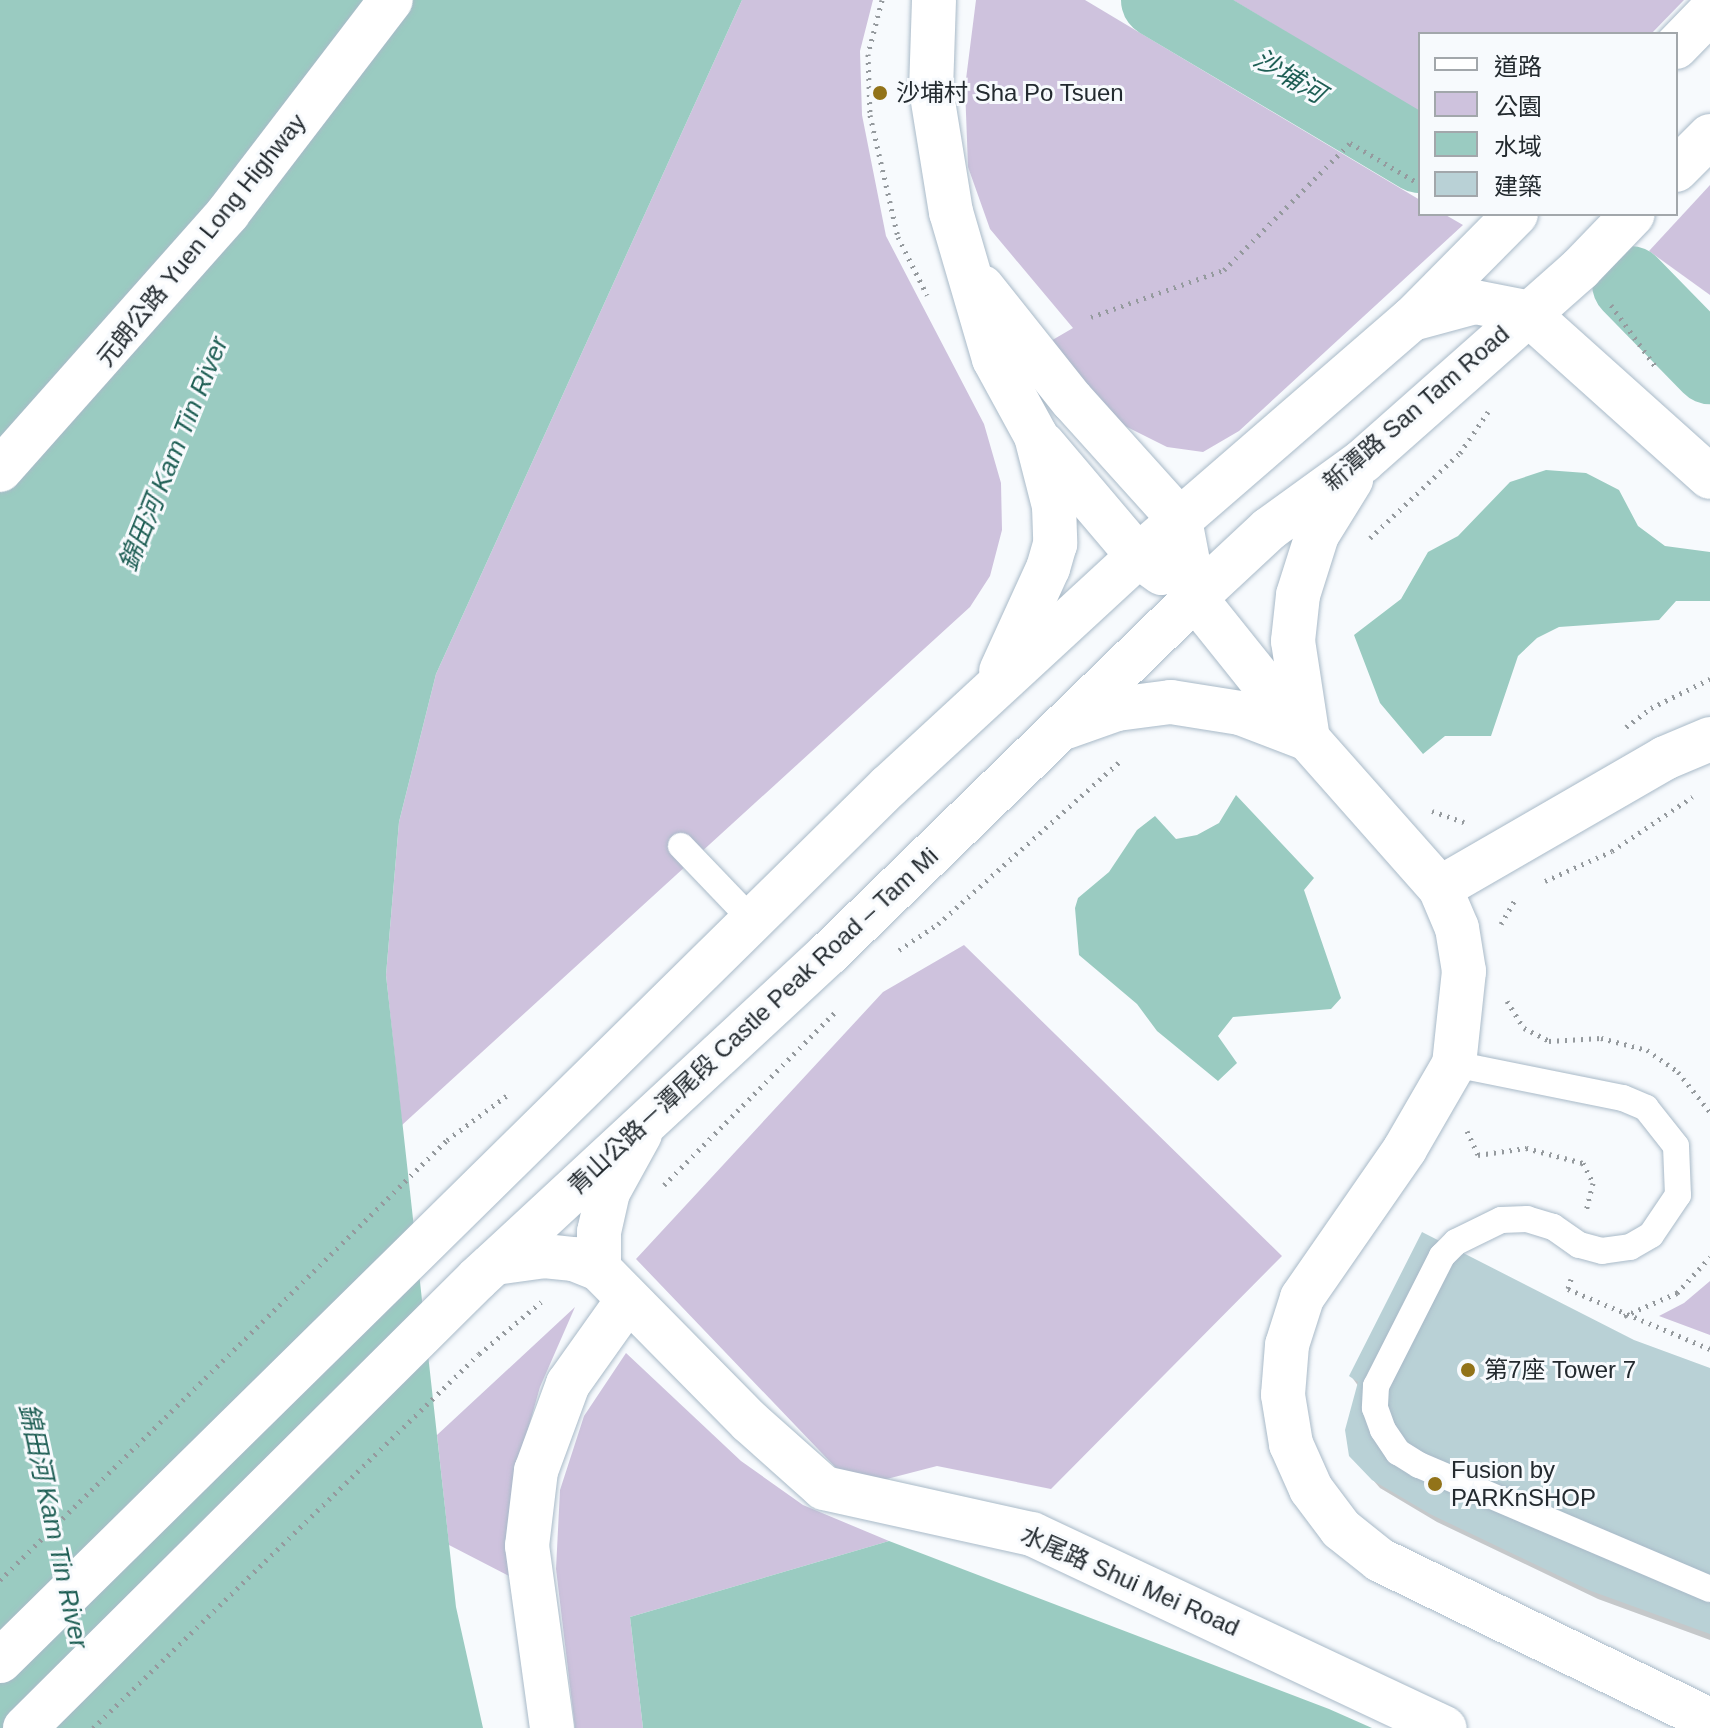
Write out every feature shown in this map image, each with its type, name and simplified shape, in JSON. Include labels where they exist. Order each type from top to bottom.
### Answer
[{"type":"main road","name":"元朗公路 Yuen Long Highway","points":[[0,470],[228,213],[391,0]]},
{"type":"main road","points":[[934,0],[931,89],[940,155],[994,359],[1036,436],[1138,556],[1195,598],[1308,739],[1440,888],[1457,928],[1464,971],[1454,1064],[1405,1149],[1302,1298],[1287,1345],[1283,1395],[1291,1444],[1326,1509],[1341,1529],[1380,1560],[1710,1720]]},
{"type":"main road","points":[[1678,45],[1710,12]]},
{"type":"main road","points":[[1678,168],[1710,136]]},
{"type":"main road","points":[[0,1661],[752,920],[993,688],[1138,556],[1412,319],[1514,216]]},
{"type":"main road","name":"新潭路 San Tam Road","points":[[1195,598],[1269,529],[1363,461],[1631,216]]},
{"type":"main road","points":[[971,273],[1072,400],[1180,520],[1195,598]]},
{"type":"main road","points":[[1412,319],[1475,302],[1526,312],[1710,477]]},
{"type":"main road","points":[[993,688],[1055,544],[1054,506],[1036,436]]},
{"type":"main road","points":[[1308,739],[1293,641],[1298,595],[1317,535],[1363,461]]},
{"type":"main road","name":"青山公路－潭尾段 Castle Peak Road – Tam Mi","points":[[25,1728],[605,1155],[646,1125],[1066,727],[1195,598]]},
{"type":"main road","points":[[1066,727],[1117,709],[1171,702],[1240,713],[1308,739]]},
{"type":"main road","points":[[1440,888],[1665,758],[1710,739]]},
{"type":"main road","points":[[486,1271],[544,1256],[593,1266],[608,1192],[646,1125]]},
{"type":"main road","name":"水尾路 Shui Mei Road","points":[[593,1266],[824,1488],[1032,1534],[1445,1728]]},
{"type":"main road","points":[[552,1728],[527,1546],[536,1471],[568,1384],[627,1301]]},
{"type":"lane","points":[[681,846],[752,920]]},
{"type":"lane","points":[[1454,1064],[1623,1098],[1646,1108],[1664,1125],[1676,1146],[1681,1171],[1668,1217],[1651,1235],[1630,1247],[1602,1251],[1579,1245],[1553,1227],[1527,1219],[1501,1220],[1456,1242],[1442,1256],[1376,1386],[1375,1408],[1383,1430],[1398,1452],[1419,1465],[1710,1589]]},
{"type":"path","points":[[882,0],[868,54],[870,115],[898,237],[932,305]]},
{"type":"path","points":[[1091,317],[1224,270],[1350,143],[1418,183]]},
{"type":"path","points":[[1364,543],[1460,453],[1493,403]]},
{"type":"path","points":[[1615,737],[1651,708],[1710,679]]},
{"type":"path","points":[[895,954],[938,924],[1120,761]]},
{"type":"path","points":[[1534,886],[1612,851],[1699,792]]},
{"type":"path","points":[[1425,806],[1442,817],[1472,822]]},
{"type":"path","points":[[1500,941],[1506,911],[1526,890]]},
{"type":"path","points":[[1506,989],[1514,1017],[1536,1036],[1563,1043],[1613,1040],[1647,1050],[1678,1072],[1710,1112]]},
{"type":"path","points":[[654,1195],[842,1005]]},
{"type":"path","points":[[0,1580],[447,1140],[519,1087]]},
{"type":"path","points":[[1458,1134],[1466,1128],[1478,1155],[1526,1148],[1583,1163],[1593,1183],[1568,1289],[1624,1316],[1710,1349]]},
{"type":"path","points":[[1624,1316],[1677,1293],[1710,1257]]},
{"type":"path","points":[[93,1728],[479,1354],[593,1266]]},
{"type":"green space","points":[[742,0],[873,0],[860,51],[862,115],[886,236],[984,424],[1001,483],[1002,530],[990,576],[970,607],[402,1125],[386,975],[399,822],[436,674]]},
{"type":"green space","points":[[976,0],[1085,0],[1418,199],[1418,216],[1447,216],[1463,225],[1239,431],[1203,452],[1167,447],[1125,426],[1049,342],[1073,328],[990,229],[968,167],[965,87]]},
{"type":"green space","points":[[1233,0],[1684,0],[1653,32],[1418,32],[1418,112]]},
{"type":"green space","points":[[1710,185],[1710,295],[1649,251]]},
{"type":"green space","points":[[964,945],[1282,1256],[1051,1489],[937,1466],[879,1481],[838,1470],[636,1259],[883,992]]},
{"type":"green space","points":[[1710,1281],[1710,1335],[1659,1316],[1684,1303]]},
{"type":"green space","points":[[575,1307],[540,1387],[513,1482],[511,1577],[449,1545],[437,1435]]},
{"type":"green space","points":[[626,1353],[741,1461],[803,1505],[889,1541],[630,1617],[643,1728],[575,1728],[556,1569],[560,1490],[584,1416]]},
{"type":"water","name":"錦田河 Kam Tin River","points":[[0,0],[742,0],[436,674],[399,822],[386,975],[456,1607],[483,1728],[0,1728]]},
{"type":"water","points":[[1546,470],[1586,473],[1619,490],[1638,526],[1665,546],[1710,552],[1710,601],[1676,601],[1659,620],[1559,627],[1537,638],[1518,656],[1491,736],[1445,736],[1423,754],[1380,703],[1354,635],[1401,599],[1428,552],[1458,536],[1510,482]]},
{"type":"water","points":[[1236,795],[1314,878],[1304,890],[1341,998],[1331,1009],[1233,1017],[1218,1036],[1237,1063],[1218,1081],[1157,1031],[1137,1004],[1079,955],[1075,908],[1078,898],[1109,872],[1137,830],[1155,816],[1176,839],[1197,835],[1219,823]]},
{"type":"water","points":[[889,1541],[1372,1728],[643,1728],[630,1617]]},
{"type":"building","points":[[1422,1232],[1634,1340],[1710,1368],[1710,1634],[1591,1591],[1430,1514],[1372,1480],[1349,1456],[1345,1430],[1358,1382],[1349,1376]]},
{"type":"waterway","name":"沙埔河","points":[[1159,0],[1418,154]]},
{"type":"waterway","name":"沙埔河","points":[[1630,284],[1710,366]]},
{"type":"place","name":"沙埔村 Sha Po Tsuen","points":[[880,93]]},
{"type":"place","name":"第7座 Tower 7","points":[[1468,1370]]},
{"type":"place","name":"Fusion by PARKnSHOP","points":[[1435,1484]]}]
